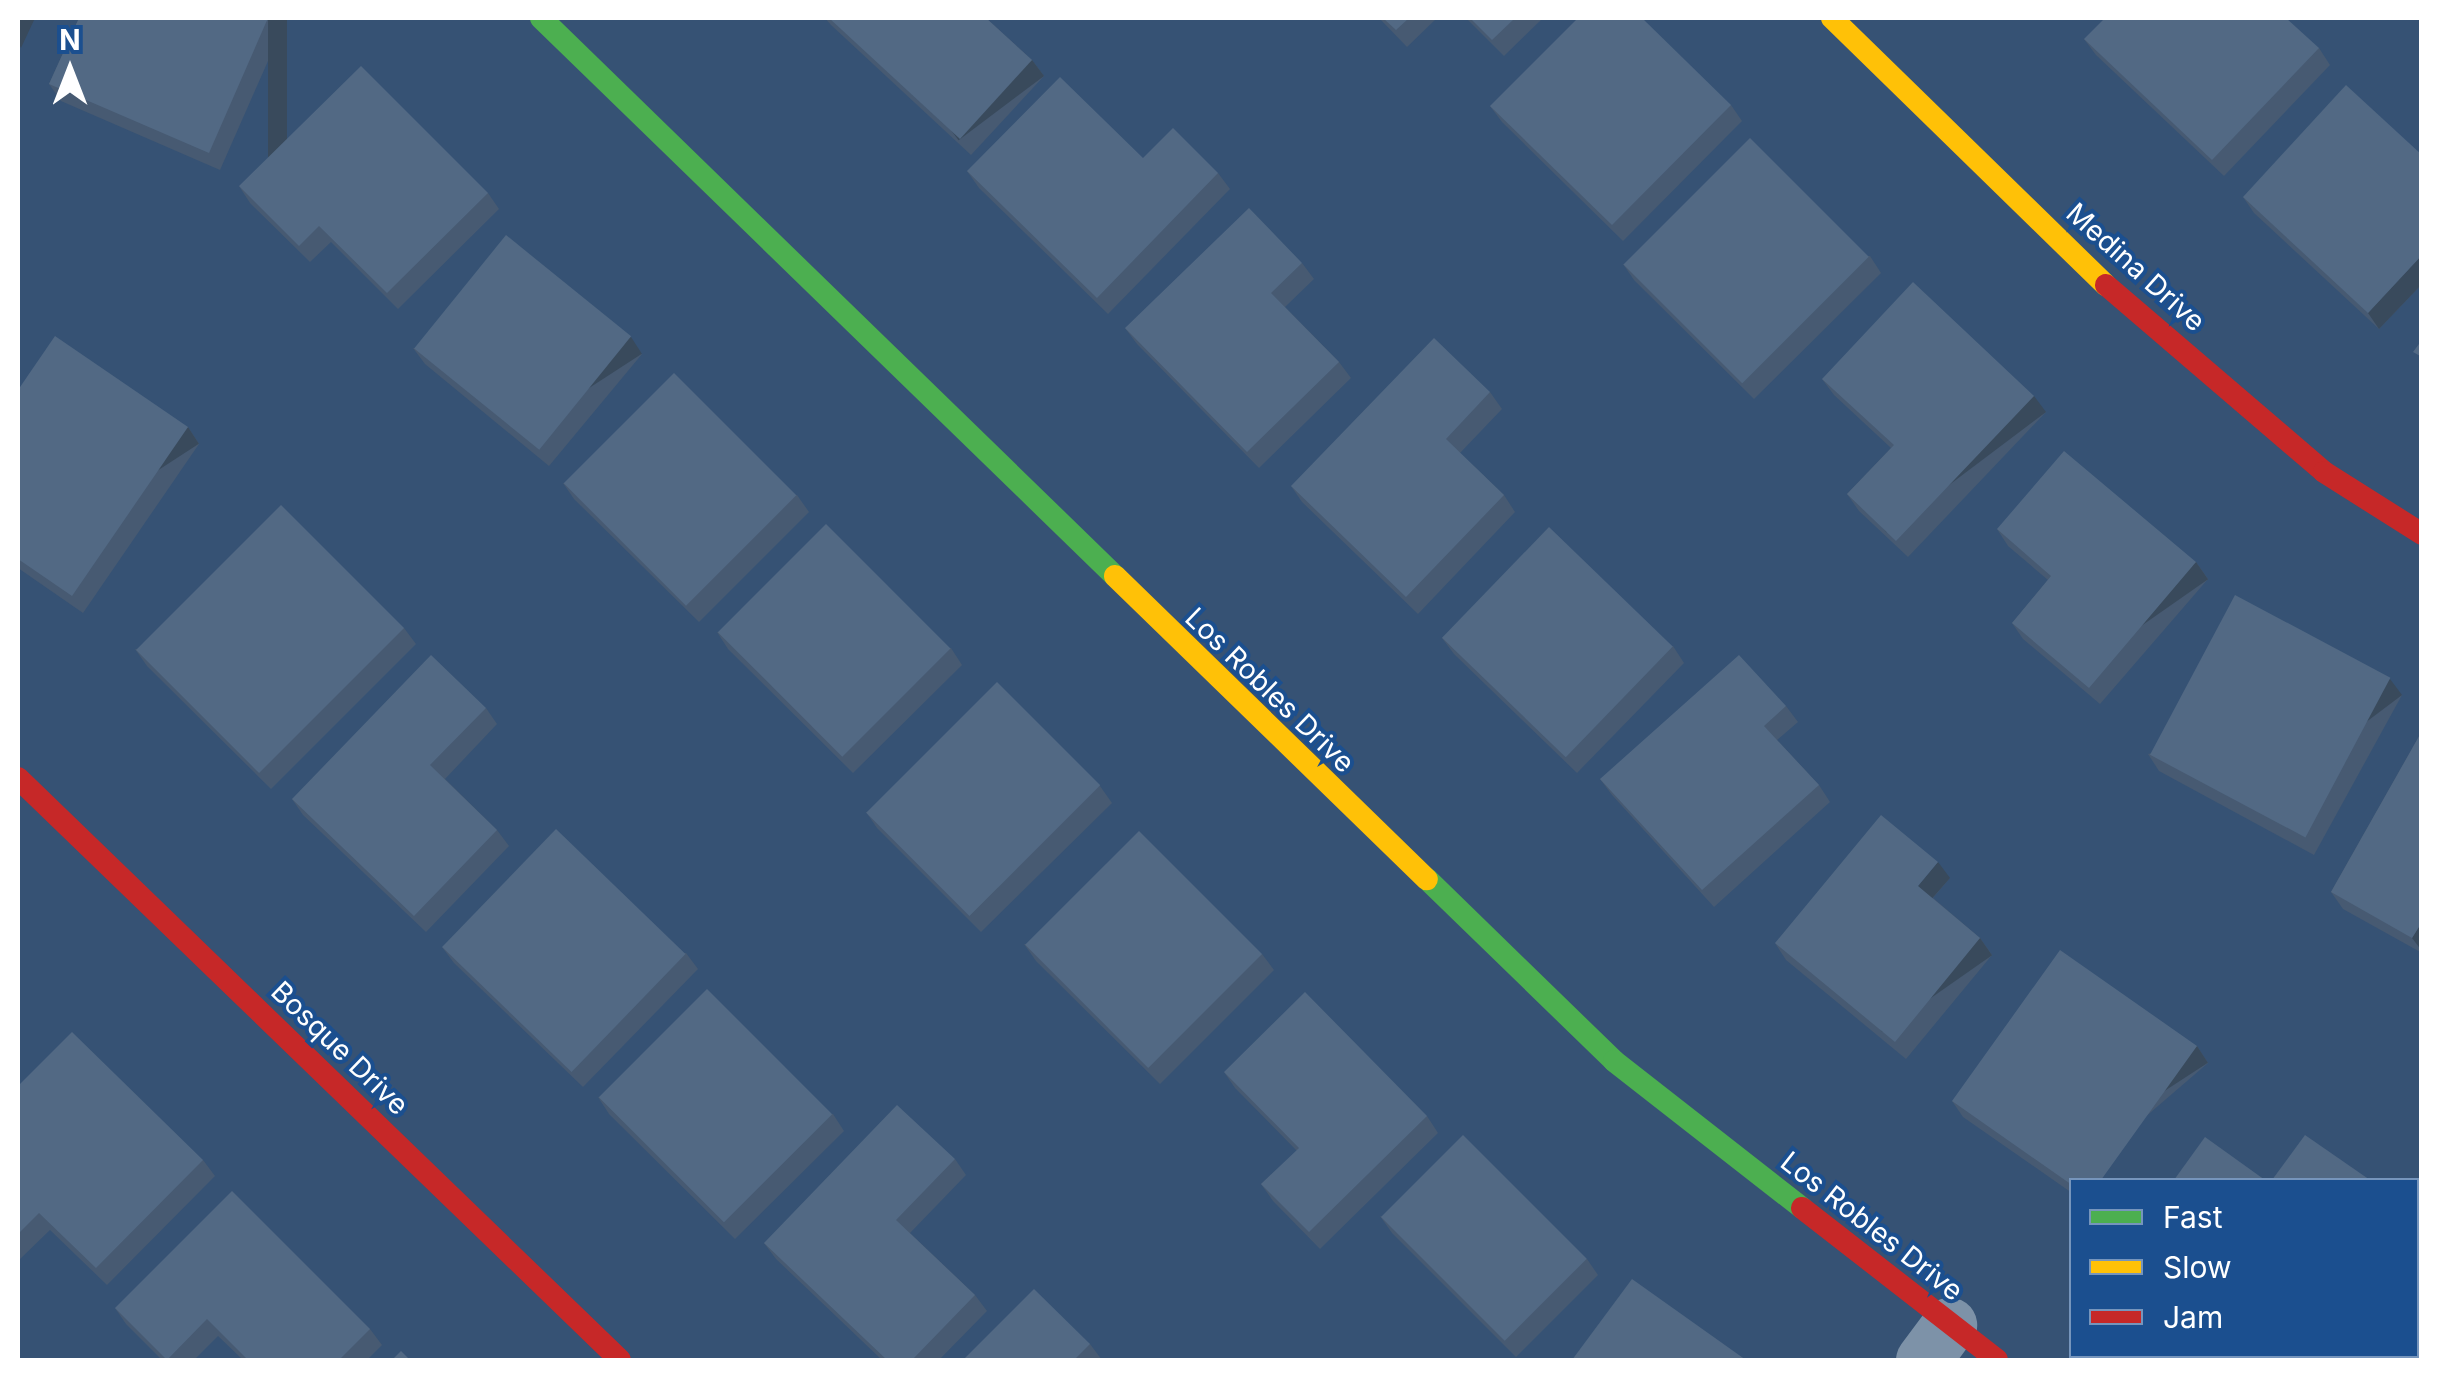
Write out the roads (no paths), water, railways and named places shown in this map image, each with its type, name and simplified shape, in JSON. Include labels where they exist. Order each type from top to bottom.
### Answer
[{"type":"street","name":"Los Robles Drive","points":[[541,18],[1614,1061],[1936,1343],[1997,1360]]},
{"type":"street","name":"Medina Drive","points":[[1832,18],[2099,279],[2324,472],[2422,534]]},
{"type":"street","name":"Bosque Drive","points":[[18,778],[620,1360]]}]
